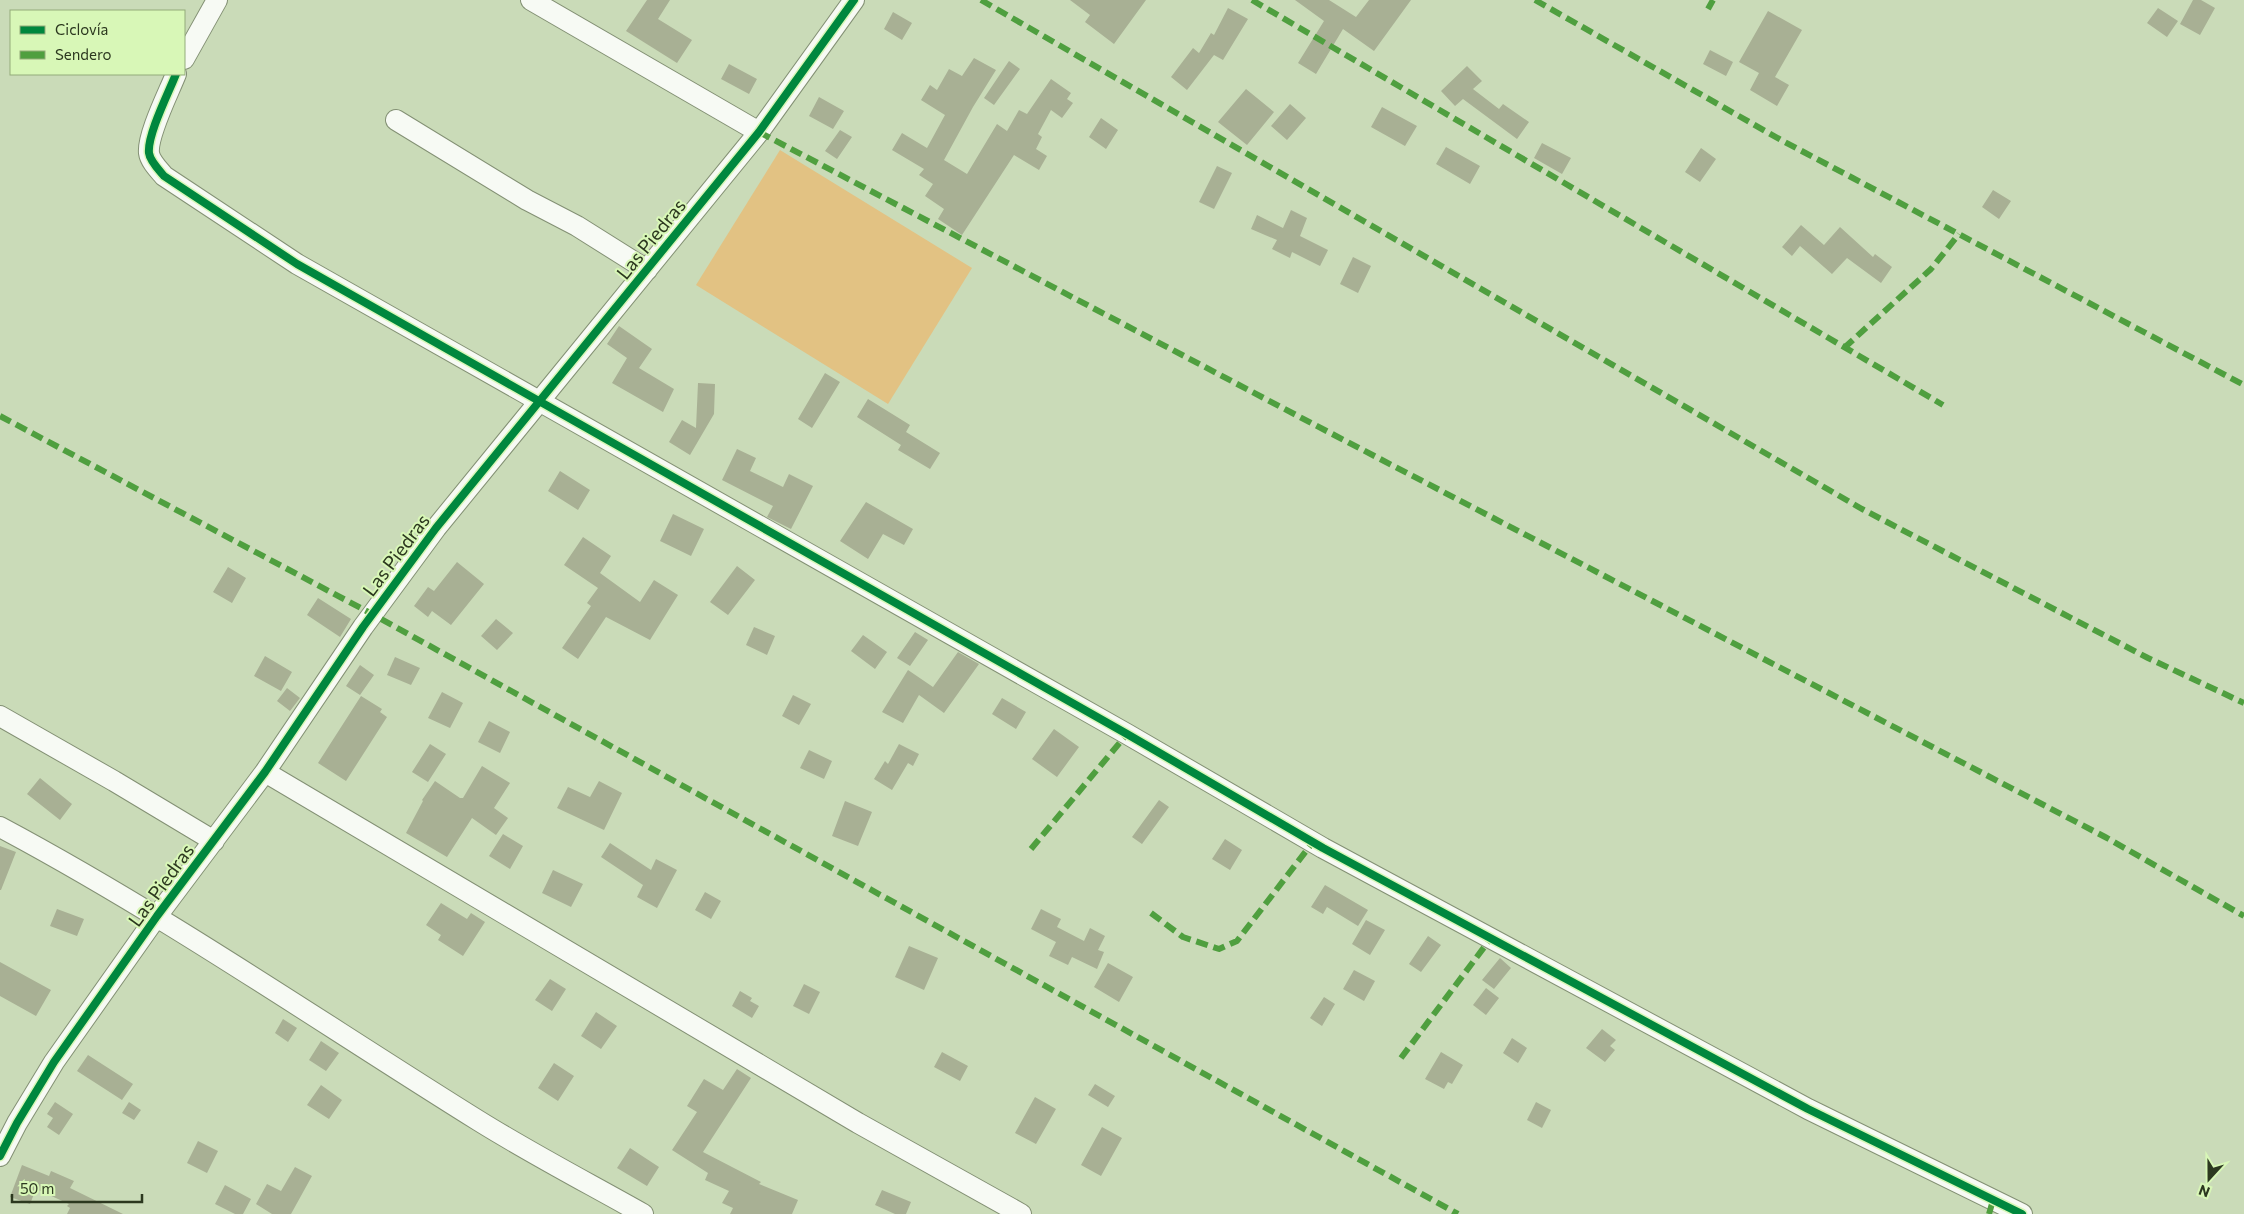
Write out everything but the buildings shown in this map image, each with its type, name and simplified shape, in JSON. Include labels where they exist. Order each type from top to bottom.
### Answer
[{"type":"street","points":[[185,57],[217,0]]},
{"type":"street","points":[[531,0],[759,132]]},
{"type":"street","name":"Las Piedras","points":[[0,1156],[17,1123],[54,1062],[157,916],[265,772],[363,627],[436,528],[759,132],[854,0]]},
{"type":"street","points":[[176,75],[153,131],[149,153],[164,176],[297,264],[1127,734],[1323,848],[1808,1109],[2022,1214]]},
{"type":"street","points":[[396,120],[527,200],[577,226],[647,270]]},
{"type":"street","points":[[0,716],[114,780],[214,841]]},
{"type":"street","points":[[265,772],[858,1124],[1021,1214]]},
{"type":"street","points":[[0,827],[67,863],[157,916],[481,1122],[643,1214]]},
{"type":"shaded area","points":[[780,150],[972,268],[888,404],[696,285]]},
{"type":"marked path","points":[[981,0],[1862,509],[2148,658],[2244,703]]},
{"type":"marked path","points":[[1252,0],[1943,405]]},
{"type":"marked path","points":[[1535,0],[1781,140],[2244,385]]},
{"type":"marked path","points":[[1708,9],[1713,0]]},
{"type":"marked path","points":[[759,132],[1315,425],[2107,838],[2244,916]]},
{"type":"marked path","points":[[1844,348],[1931,269],[1959,234]]},
{"type":"marked path","points":[[0,416],[372,614],[1458,1214]]},
{"type":"marked path","points":[[1031,849],[1127,734]]},
{"type":"marked path","points":[[1151,913],[1183,937],[1219,949],[1237,941],[1313,842]]},
{"type":"marked path","points":[[1401,1058],[1491,938]]},
{"type":"marked path","points":[[1989,1214],[1993,1200]]},
{"type":"cycle path","points":[[0,1156],[17,1123],[54,1062],[157,916],[265,772],[363,627],[436,528],[759,132],[854,0]]},
{"type":"cycle path","points":[[176,75],[151,136],[149,153],[153,162],[164,176],[297,264],[1127,734],[1323,848],[1808,1109],[2022,1214]]}]
